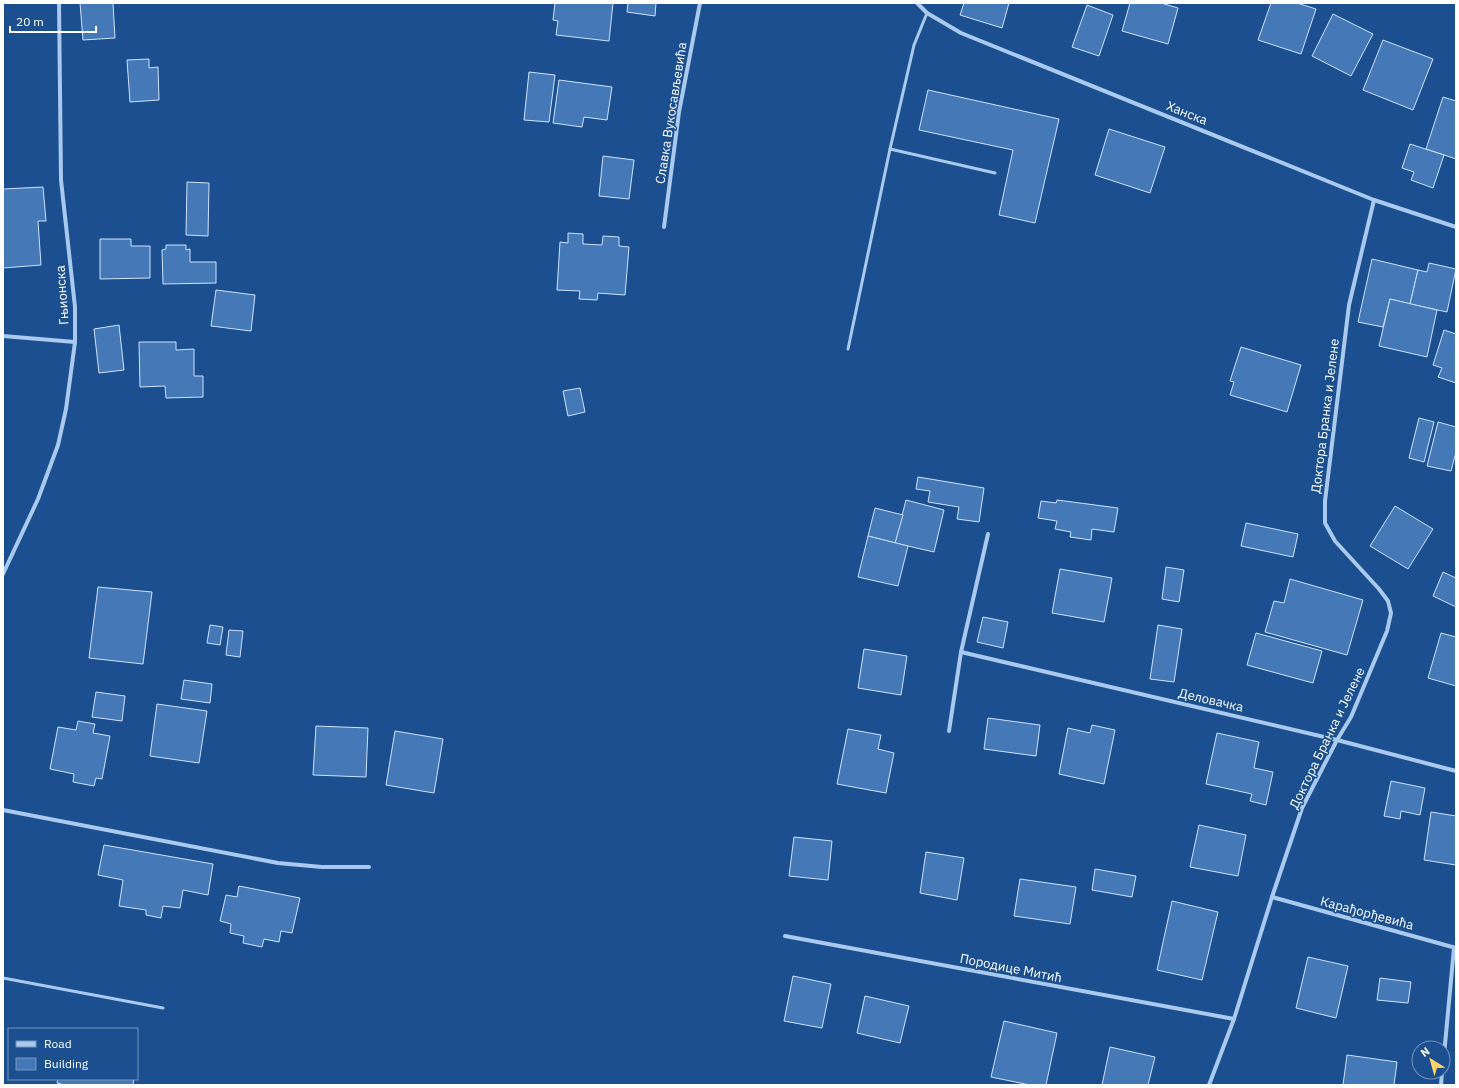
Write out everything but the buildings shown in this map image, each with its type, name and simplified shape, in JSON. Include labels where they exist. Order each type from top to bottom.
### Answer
[{"type":"street","name":"Гњионска","points":[[3,574],[38,500],[58,445],[66,409],[75,342],[75,307],[61,180],[59,3]]},
{"type":"street","name":"Славка Вукосављевића","points":[[664,227],[679,112],[700,3]]},
{"type":"street","name":"Ханска","points":[[917,3],[927,13],[961,33],[1374,200],[1456,227]]},
{"type":"street","name":"Доктора Бранка и Јелене","points":[[1209,1085],[1234,1019],[1272,897],[1302,808],[1337,740],[1351,717],[1380,650],[1387,631],[1391,613],[1388,601],[1379,589],[1335,541],[1325,523],[1324,501],[1349,305],[1374,200]]},
{"type":"street","points":[[3,336],[75,342]]},
{"type":"street","points":[[949,731],[961,652],[988,534]]},
{"type":"street","name":"Деловачка","points":[[961,652],[1337,740],[1456,771]]},
{"type":"street","points":[[3,810],[278,863],[322,867],[369,867]]},
{"type":"street","name":"Карађорђевића","points":[[1272,897],[1455,948]]},
{"type":"street","name":"Породице Митић","points":[[785,936],[1234,1019]]},
{"type":"street","points":[[1446,1040],[1455,948]]},
{"type":"lane","points":[[848,349],[890,149],[914,45],[927,13]]},
{"type":"lane","points":[[890,149],[995,173]]},
{"type":"lane","points":[[3,978],[163,1008]]}]
